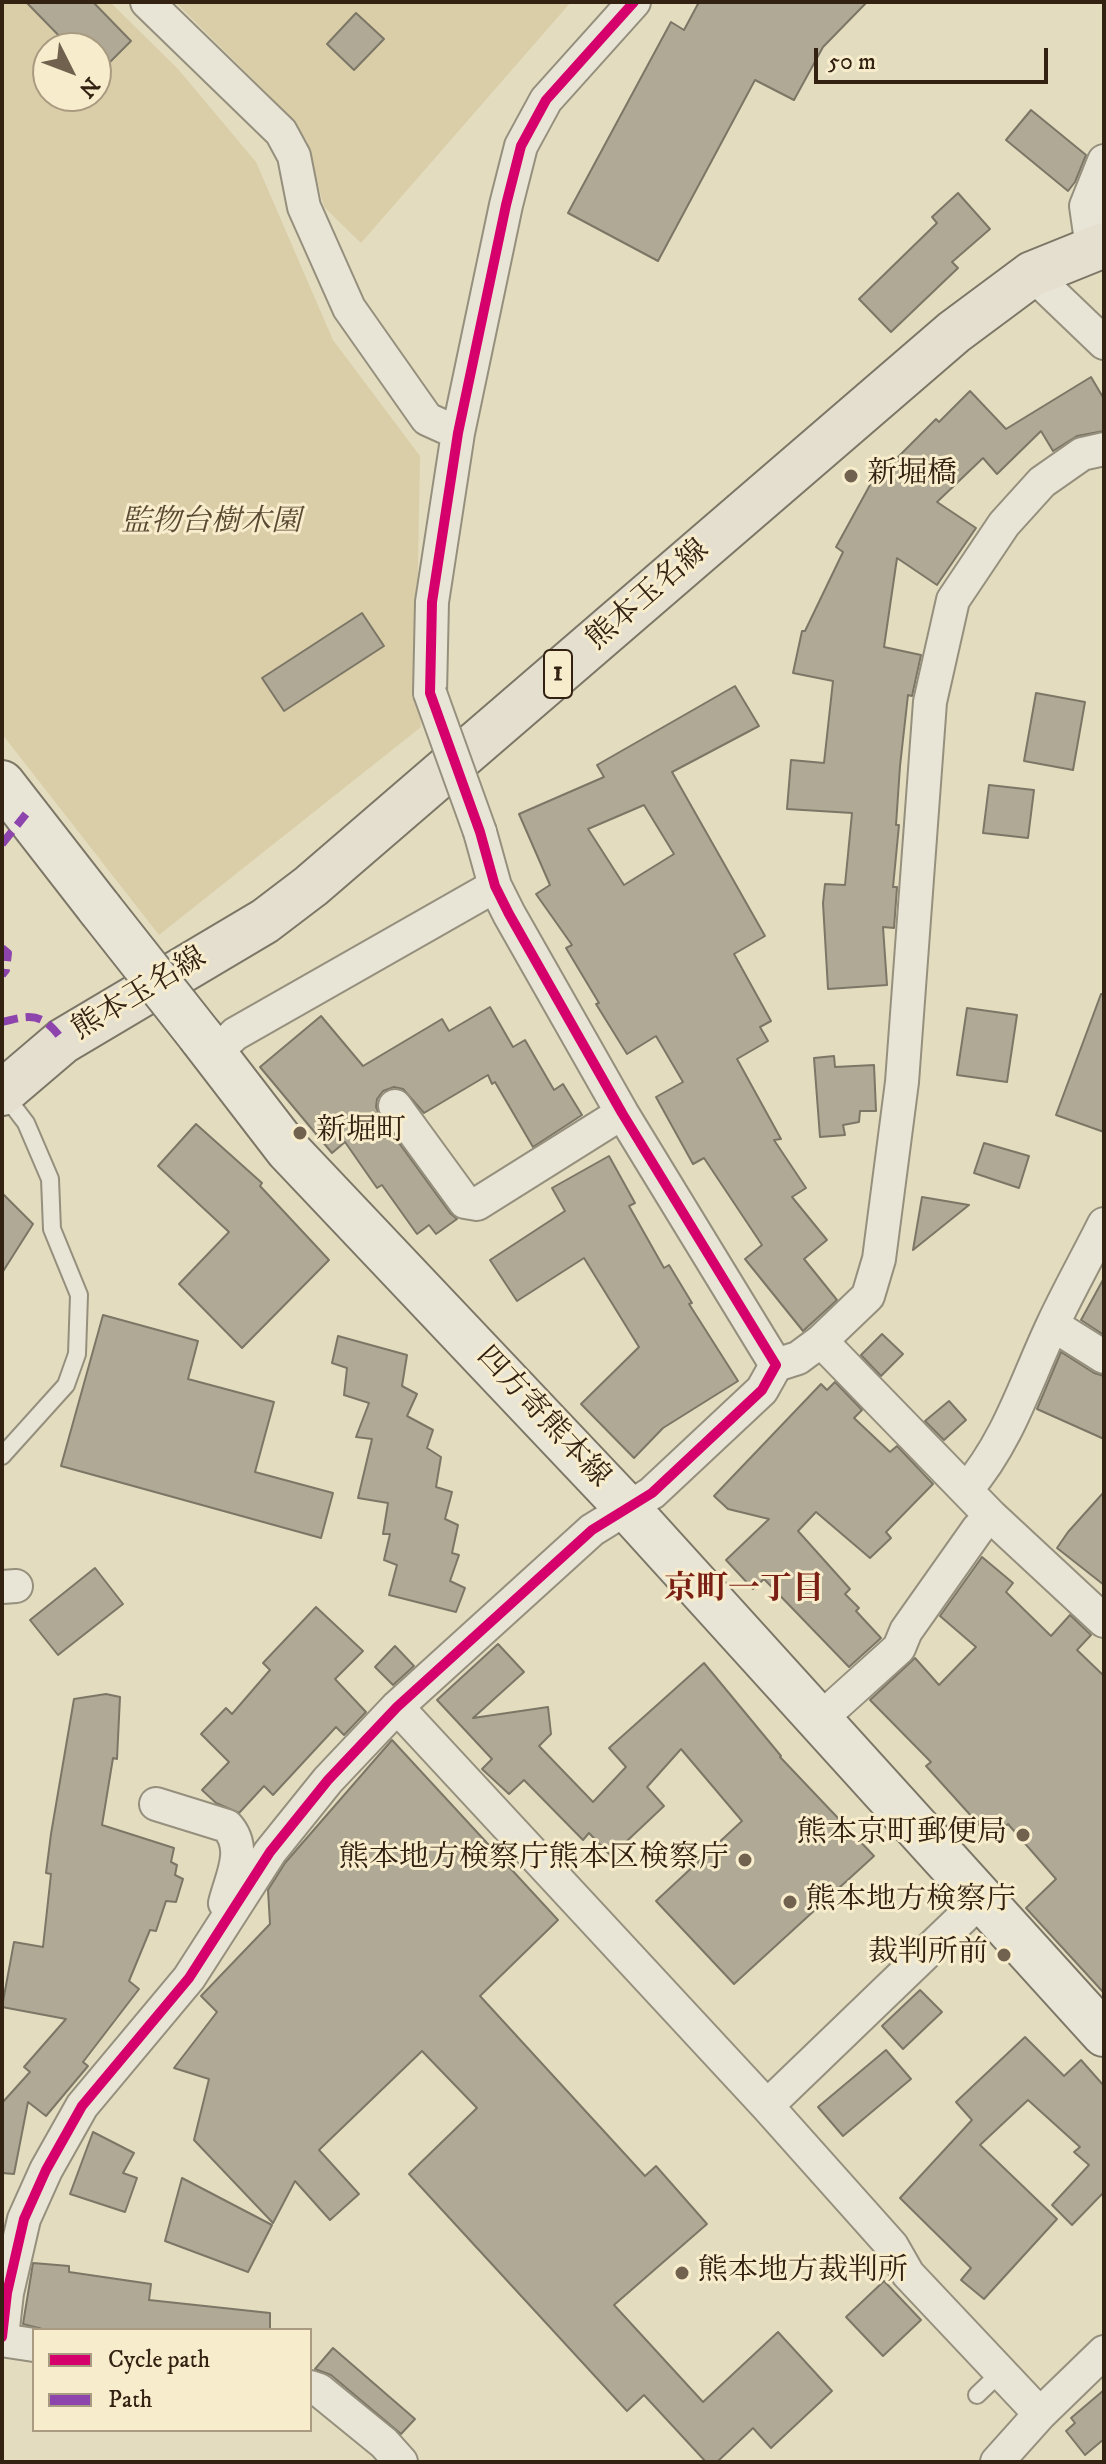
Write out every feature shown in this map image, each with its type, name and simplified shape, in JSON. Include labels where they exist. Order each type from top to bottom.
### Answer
[{"type":"main road","name":"熊本玉名線","points":[[2,1093],[63,1041],[265,921],[311,886],[942,343],[1032,274],[1098,246]]},
{"type":"main road","name":"四方寄熊本線","points":[[2,783],[288,1150],[627,1508],[981,1900],[1100,2020]]},
{"type":"street","points":[[147,2],[281,132],[294,156],[304,207],[349,308],[427,419],[458,433]]},
{"type":"street","points":[[634,2],[546,100],[521,146],[458,433],[432,602],[430,693],[480,832],[495,886],[622,1113],[776,1365]]},
{"type":"street","points":[[1098,246],[1086,206],[1104,161]]},
{"type":"street","points":[[1032,274],[1104,343]]},
{"type":"street","points":[[32,2345],[2,2339],[7,2293],[24,2219],[46,2170],[82,2106],[189,1978],[270,1852],[328,1780],[397,1707],[592,1530],[652,1493],[762,1390],[776,1365],[798,1358],[821,1341],[868,1296],[879,1259],[902,1082],[930,702],[953,600],[1004,524],[1042,482],[1082,454],[1104,449]]},
{"type":"street","points":[[207,1046],[235,1034],[495,886]]},
{"type":"street","points":[[395,1106],[465,1202],[477,1204],[622,1113]]},
{"type":"street","points":[[967,1489],[984,1469],[1011,1424],[1053,1325],[1104,1224]]},
{"type":"street","points":[[1053,1325],[1104,1357]]},
{"type":"street","points":[[821,1341],[991,1516],[1104,1621]]},
{"type":"street","points":[[818,1721],[899,1648],[906,1631],[978,1529],[991,1516]]},
{"type":"street","points":[[397,1707],[767,2106],[892,2246],[908,2274],[988,2384],[1040,2414]]},
{"type":"street","points":[[156,1804],[227,1826],[234,1833],[239,1850],[225,1903],[235,1910]]},
{"type":"street","points":[[767,2106],[981,1900]]},
{"type":"street","points":[[997,2462],[1040,2414],[1102,2359]]},
{"type":"street","points":[[312,2388],[319,2390],[384,2443],[401,2462]]},
{"type":"lane","points":[[2,1093],[26,1123],[50,1179],[52,1229],[79,1295],[77,1354],[66,1385],[2,1456]]},
{"type":"green space","name":"監物台樹木園","points":[[2,2],[110,2],[178,69],[256,162],[333,340],[420,456],[416,671],[421,727],[159,935],[2,734]]},
{"type":"green space","points":[[175,2],[571,2],[361,243],[324,207],[307,141],[268,94]]},
{"type":"building","points":[[26,2],[93,2],[131,41],[112,60],[112,32],[55,32]]},
{"type":"building","points":[[699,2],[867,2],[823,47],[794,100],[755,80],[658,261],[568,213],[671,22],[684,30]]},
{"type":"building","points":[[356,13],[384,39],[354,70],[327,44]]},
{"type":"building","points":[[1031,110],[1086,155],[1068,191],[1006,140]]},
{"type":"building","points":[[958,193],[990,229],[952,262],[958,268],[891,332],[859,299],[937,223],[932,217]]},
{"type":"building","points":[[1091,377],[1104,399],[1104,431],[1077,436],[1053,451],[1041,431],[997,474],[983,458],[937,502],[976,528],[937,585],[897,558],[884,647],[921,655],[912,696],[908,695],[900,766],[896,825],[899,825],[893,887],[897,887],[894,928],[883,927],[887,985],[828,989],[823,903],[825,884],[845,885],[852,813],[787,809],[791,760],[824,763],[833,681],[793,673],[802,631],[805,631],[843,552],[836,547],[870,485],[936,419],[939,422],[970,391],[1006,429]]},
{"type":"building","points":[[362,613],[384,646],[284,711],[262,678]]},
{"type":"building","points":[[735,686],[759,726],[672,772],[765,936],[734,954],[771,1021],[760,1027],[768,1041],[737,1059],[781,1139],[774,1140],[806,1188],[792,1197],[827,1240],[804,1259],[837,1300],[803,1331],[745,1259],[762,1245],[704,1158],[693,1164],[656,1097],[683,1082],[656,1036],[627,1054],[566,948],[572,945],[536,894],[550,885],[519,814],[604,777],[597,765]],"holes":[[[644,805],[674,854],[624,885],[588,829]]]},
{"type":"building","points":[[1036,693],[1085,702],[1073,770],[1024,761]]},
{"type":"building","points":[[989,785],[1034,790],[1028,838],[983,833]]},
{"type":"building","points":[[1101,994],[1104,994],[1104,1132],[1056,1115]]},
{"type":"building","points":[[490,1007],[513,1047],[525,1040],[554,1090],[563,1084],[582,1115],[533,1147],[488,1075],[424,1113],[403,1089],[394,1087],[383,1091],[376,1107],[380,1117],[457,1219],[436,1234],[429,1225],[417,1234],[382,1185],[377,1188],[345,1142],[332,1153],[260,1067],[321,1016],[363,1066],[442,1019],[449,1031]]},
{"type":"building","points":[[967,1008],[1017,1015],[1007,1082],[957,1075]]},
{"type":"building","points":[[834,1056],[835,1067],[874,1065],[876,1111],[860,1111],[859,1122],[843,1125],[845,1135],[820,1137],[814,1058]]},
{"type":"building","points":[[196,1124],[262,1183],[260,1186],[329,1260],[242,1348],[179,1284],[229,1232],[158,1166]]},
{"type":"building","points":[[984,1143],[1029,1156],[1019,1188],[974,1173]]},
{"type":"building","points":[[609,1156],[635,1203],[629,1206],[664,1268],[669,1265],[692,1303],[689,1304],[738,1381],[663,1428],[634,1458],[581,1404],[639,1347],[584,1258],[517,1301],[490,1260],[565,1211],[552,1188]]},
{"type":"building","points":[[2,1193],[33,1224],[2,1273]]},
{"type":"building","points":[[922,1197],[969,1205],[913,1250]]},
{"type":"building","points":[[1104,1278],[1104,1335],[1081,1320]]},
{"type":"building","points":[[103,1315],[198,1341],[188,1379],[274,1402],[255,1472],[333,1493],[321,1538],[61,1466]]},
{"type":"building","points":[[882,1334],[903,1354],[881,1376],[861,1355]]},
{"type":"building","points":[[338,1336],[407,1355],[402,1386],[417,1394],[407,1416],[433,1430],[427,1448],[441,1457],[436,1487],[452,1492],[445,1519],[458,1525],[452,1553],[459,1555],[450,1581],[465,1588],[456,1612],[389,1595],[397,1565],[384,1560],[390,1534],[383,1534],[388,1503],[358,1498],[372,1439],[356,1437],[369,1403],[344,1395],[347,1368],[332,1363]]},
{"type":"building","points":[[1061,1352],[1104,1376],[1104,1439],[1037,1409]]},
{"type":"building","points":[[835,1382],[862,1410],[854,1418],[890,1452],[897,1446],[933,1484],[886,1532],[891,1538],[870,1558],[816,1512],[798,1531],[850,1589],[845,1594],[881,1638],[849,1667],[764,1579],[753,1589],[726,1560],[769,1519],[728,1509],[714,1496],[821,1384],[827,1390]]},
{"type":"building","points":[[949,1401],[966,1420],[944,1440],[925,1421]]},
{"type":"building","points":[[1104,1492],[1104,1585],[1057,1548]]},
{"type":"building","points":[[982,1557],[1013,1583],[1006,1592],[1051,1636],[1070,1615],[1091,1635],[1077,1650],[1104,1676],[1104,1993],[1026,1908],[1056,1879],[1008,1824],[992,1839],[926,1766],[931,1762],[870,1700],[915,1658],[939,1685],[976,1647],[940,1616]]},
{"type":"building","points":[[95,1568],[123,1604],[58,1655],[30,1620]]},
{"type":"building","points":[[316,1607],[363,1651],[335,1679],[366,1712],[344,1735],[336,1727],[273,1795],[264,1786],[239,1813],[216,1803],[202,1790],[229,1762],[201,1734],[226,1708],[232,1714],[270,1670],[263,1663]]},
{"type":"building","points":[[498,1644],[524,1672],[473,1718],[548,1707],[551,1734],[539,1746],[593,1802],[626,1767],[609,1748],[704,1663],[780,1757],[874,1856],[734,1984],[656,1901],[742,1821],[681,1749],[647,1787],[664,1806],[611,1856],[589,1833],[583,1840],[524,1780],[509,1794],[482,1769],[492,1759],[437,1700]]},
{"type":"building","points":[[395,1646],[414,1666],[393,1685],[375,1667]]},
{"type":"building","points":[[106,1694],[120,1697],[117,1759],[113,1758],[102,1825],[174,1848],[171,1862],[177,1865],[175,1875],[183,1879],[176,1902],[166,1901],[156,1931],[150,1930],[129,1981],[139,1989],[83,2062],[88,2066],[46,2116],[28,2102],[14,2174],[2,2173],[2,2103],[30,2072],[24,2067],[66,2019],[2,2007],[14,1942],[43,1947],[51,1874],[46,1873],[74,1699]]},
{"type":"building","points":[[392,1740],[558,1920],[480,1996],[645,2176],[656,2166],[707,2224],[614,2305],[703,2402],[778,2332],[832,2391],[771,2448],[753,2428],[717,2462],[706,2462],[644,2395],[627,2411],[409,2174],[477,2108],[422,2051],[319,2150],[359,2194],[330,2220],[295,2181],[273,2223],[194,2140],[209,2079],[174,2068],[217,2012],[201,1996],[270,1924],[268,1890],[285,1863]]},
{"type":"building","points":[[920,1990],[942,2012],[903,2049],[882,2026]]},
{"type":"building","points":[[1025,2037],[1064,2076],[1081,2060],[1104,2086],[1104,2192],[1072,2225],[1052,2205],[1089,2165],[1074,2152],[1080,2147],[1028,2100],[980,2145],[1057,2219],[984,2299],[961,2280],[971,2268],[900,2198],[972,2120],[956,2102]]},
{"type":"building","points":[[886,2050],[911,2079],[843,2136],[818,2107]]},
{"type":"building","points":[[93,2132],[134,2153],[123,2173],[137,2178],[125,2212],[70,2194]]},
{"type":"building","points":[[182,2178],[272,2225],[248,2272],[165,2241]]},
{"type":"building","points":[[33,2263],[69,2266],[69,2272],[151,2284],[149,2300],[270,2313],[270,2328],[38,2328],[23,2324]]},
{"type":"building","points":[[884,2281],[921,2320],[883,2356],[846,2317]]},
{"type":"building","points":[[333,2348],[415,2419],[401,2434],[331,2375],[315,2369]]},
{"type":"building","points":[[1104,2390],[1104,2439],[1085,2455],[1066,2431],[1075,2423],[1071,2418]]},
{"type":"marked path","points":[[2,844],[26,814]]},
{"type":"marked path","points":[[2,948],[8,953],[6,970],[2,975]]},
{"type":"marked path","points":[[2,1022],[37,1018],[49,1025],[63,1041]]},
{"type":"cycle path","points":[[2,2337],[7,2293],[24,2219],[46,2170],[82,2106],[189,1978],[270,1852],[328,1780],[397,1707],[592,1530],[652,1493],[762,1390],[776,1365],[622,1113],[509,914],[495,886],[480,832],[430,693],[432,602],[458,433],[521,146],[546,100],[634,2]]},
{"type":"place","name":"新堀橋","points":[[851,476]]},
{"type":"place","name":"新堀町","points":[[300,1133]]},
{"type":"place","name":"熊本京町郵便局","points":[[1023,1835]]},
{"type":"place","name":"熊本地方検察庁熊本区検察庁","points":[[745,1860]]},
{"type":"place","name":"熊本地方検察庁","points":[[790,1902]]},
{"type":"place","name":"裁判所前","points":[[1004,1955]]},
{"type":"place","name":"熊本地方裁判所","points":[[682,2273]]},
{"type":"district","name":"京町一丁目","points":[[744,1591]]}]
